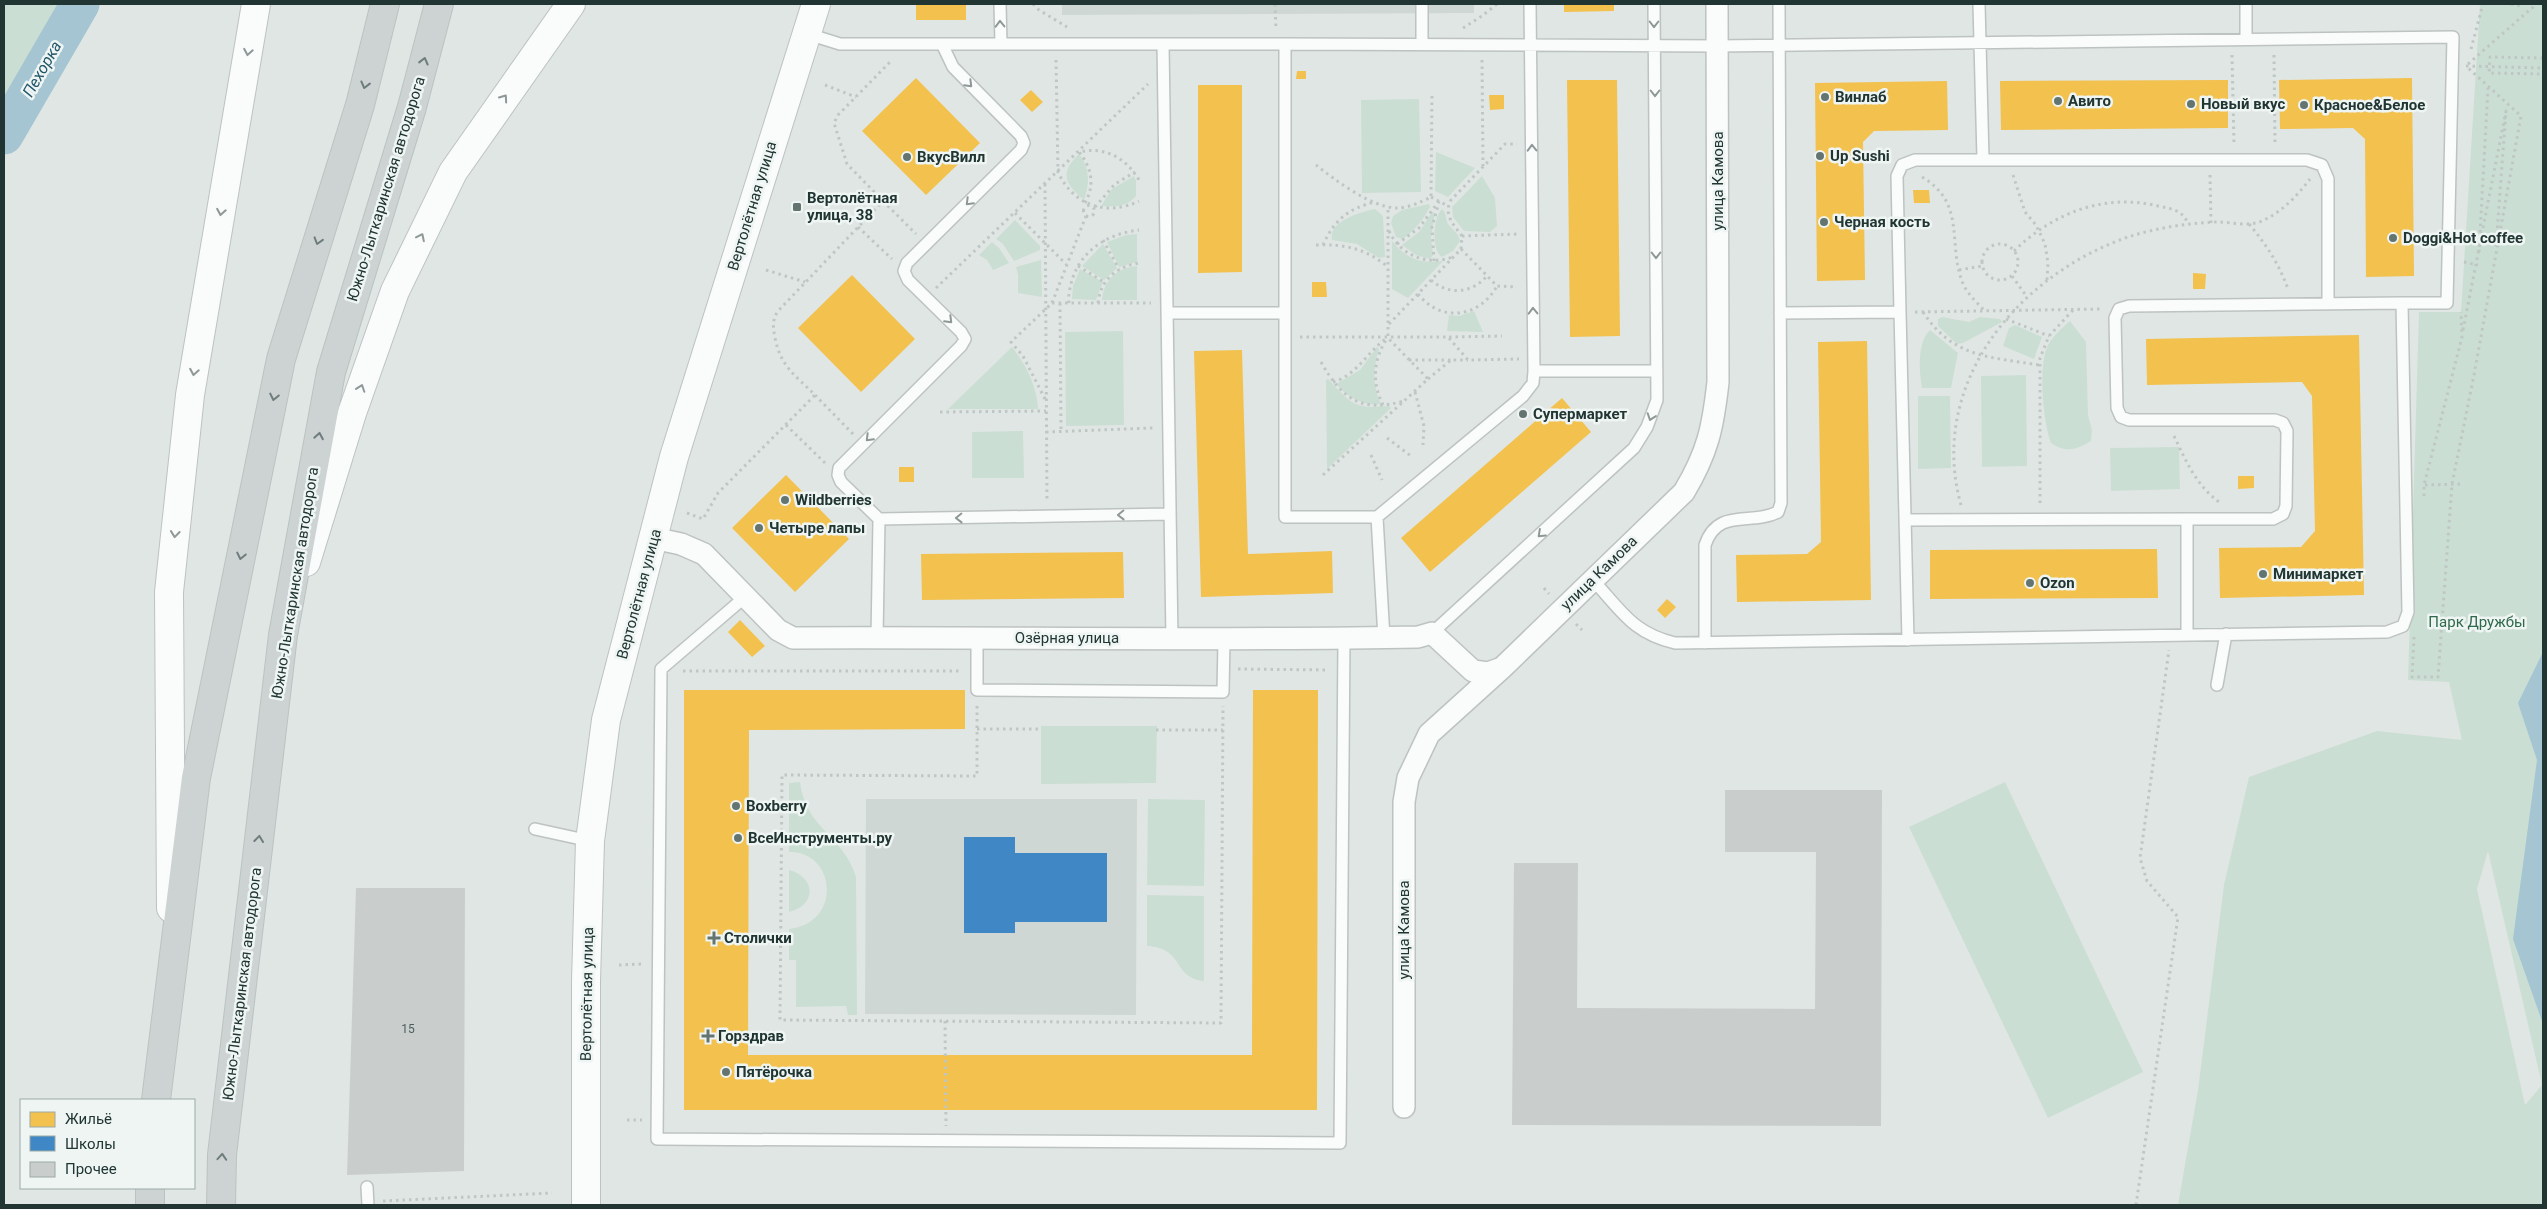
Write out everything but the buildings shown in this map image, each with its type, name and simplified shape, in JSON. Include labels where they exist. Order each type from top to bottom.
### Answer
[{"type":"main road","points":[[171,973],[169,592],[190,395],[256,4]]},
{"type":"main road","points":[[156,1099],[196,778],[281,359],[360,105],[385,4]]},
{"type":"main road","name":"Южно-Лыткаринская автодорога","points":[[221,1205],[222,1155],[283,635],[330,372],[412,107],[439,4]]},
{"type":"main road","points":[[283,635],[352,413],[394,291],[453,172],[571,4]]},
{"type":"main road","name":"Вертолётная улица","points":[[586,1205],[586,981],[590,841],[606,720],[680,438],[816,4]]},
{"type":"main road","points":[[150,1189],[150,1205]]},
{"type":"street","name":"улица Камова","points":[[1404,1108],[1404,802],[1408,778],[1429,734],[1502,668],[1684,492],[1700,466],[1709,442],[1718,382],[1718,4]]},
{"type":"street","name":"Озёрная улица","points":[[653,538],[681,544],[704,554],[778,630],[793,638],[1117,638],[1224,640],[1418,637],[1432,633]]},
{"type":"street","points":[[1432,633],[1473,671],[1488,673],[1502,668]]},
{"type":"lane","points":[[1000,4],[1001,44]]},
{"type":"lane","points":[[1422,4],[1422,44]]},
{"type":"lane","points":[[1284,44],[1285,517],[1377,517],[1523,396],[1533,382],[1530,4]]},
{"type":"lane","points":[[1432,633],[1634,448],[1648,427],[1656,400],[1654,4]]},
{"type":"lane","points":[[1705,642],[1705,545],[1709,534],[1720,524],[1734,518],[1767,517],[1778,512],[1781,503],[1779,4]]},
{"type":"lane","points":[[1979,4],[1983,160]]},
{"type":"lane","points":[[2246,4],[2246,39]]},
{"type":"lane","points":[[808,34],[840,44],[1654,44],[1718,46],[2452,37],[2447,303],[2129,306],[2119,309],[2115,318],[2117,408],[2121,417],[2129,420],[2276,420],[2283,423],[2286,431],[2286,506],[2283,514],[2272,519],[1905,520]]},
{"type":"lane","points":[[942,44],[953,67],[1021,136],[1024,143],[1022,150],[907,263],[904,271],[908,280],[961,332],[965,339],[961,346],[839,468],[838,475],[841,482],[879,519],[1170,514]]},
{"type":"lane","points":[[1163,44],[1172,640]]},
{"type":"lane","points":[[1908,640],[1896,176],[1902,165],[1915,160],[2307,160],[2322,165],[2328,179],[2328,304]]},
{"type":"lane","points":[[1592,579],[1638,628],[1654,638],[1675,643],[2171,637],[2226,634],[2387,632],[2403,626],[2408,612],[2402,304]]},
{"type":"lane","points":[[1167,308],[1285,313]]},
{"type":"lane","points":[[1780,312],[1900,312]]},
{"type":"lane","points":[[1534,365],[1656,372]]},
{"type":"lane","points":[[1377,517],[1384,638]]},
{"type":"lane","points":[[877,638],[879,519]]},
{"type":"lane","points":[[2187,519],[2188,635]]},
{"type":"lane","points":[[745,597],[661,669],[657,1139],[1340,1144],[1344,638]]},
{"type":"lane","points":[[2217,685],[2226,634]]},
{"type":"lane","points":[[977,638],[977,690],[1223,692],[1224,640]]},
{"type":"lane","points":[[535,829],[590,841]]},
{"type":"lane","points":[[367,1187],[368,1203]]},
{"type":"path","points":[[1032,4],[1070,29]]},
{"type":"path","points":[[1275,4],[1276,14]]},
{"type":"path","points":[[1460,29],[1482,16],[1497,4]]},
{"type":"path","points":[[2465,75],[2483,4]]},
{"type":"path","points":[[2511,4],[2521,6],[2522,4]]},
{"type":"path","points":[[2466,66],[2533,7],[2534,4]]},
{"type":"path","points":[[2274,39],[2275,159]]},
{"type":"path","points":[[2232,40],[2234,160]]},
{"type":"path","points":[[908,44],[838,115],[834,123],[848,164],[926,244]]},
{"type":"path","points":[[1056,44],[1058,172],[1068,189],[1093,206]]},
{"type":"path","points":[[1482,44],[1482,166]]},
{"type":"path","points":[[2543,58],[2490,58],[2489,67],[2489,73],[2543,74]]},
{"type":"path","points":[[2452,65],[2543,68]]},
{"type":"path","points":[[2415,629],[2412,677],[2438,677],[2452,484],[2521,116],[2466,66]]},
{"type":"path","points":[[926,298],[1163,70]]},
{"type":"path","points":[[825,85],[856,97]]},
{"type":"path","points":[[2478,265],[2488,88]]},
{"type":"path","points":[[1431,197],[1432,93]]},
{"type":"path","points":[[2423,504],[2424,485],[2462,337],[2478,265],[2506,111],[2494,264]]},
{"type":"path","points":[[1448,206],[1482,166],[1505,144],[1532,144]]},
{"type":"path","points":[[1079,152],[1088,150],[1106,152],[1122,160],[1139,180]]},
{"type":"path","points":[[1079,152],[1085,159],[1091,176],[1090,195],[1086,203]]},
{"type":"path","points":[[2014,159],[2013,177],[2019,197],[2045,244],[2048,263],[2047,281]]},
{"type":"path","points":[[2210,159],[2212,223]]},
{"type":"path","points":[[1316,164],[1346,189],[1388,206],[1397,208],[1431,197],[1448,206],[1451,221],[1462,236],[1461,249],[1388,324]]},
{"type":"path","points":[[1902,165],[1933,183],[1947,198],[1955,233],[1959,270],[1964,286],[1984,311]]},
{"type":"path","points":[[1965,520],[1955,475],[1956,428],[1967,384],[1981,355],[2013,310],[2047,281],[2078,260],[2103,247],[2158,229],[2188,224],[2249,224],[2261,222],[2277,213],[2296,196],[2322,165]]},
{"type":"path","points":[[1093,206],[1115,184],[1134,172]]},
{"type":"path","points":[[1045,184],[1047,516]]},
{"type":"path","points":[[863,444],[780,358],[773,325],[778,311],[883,201]]},
{"type":"path","points":[[1052,303],[1086,216],[1084,208],[1093,206],[1121,208],[1139,201]]},
{"type":"path","points":[[1323,245],[1329,232],[1343,216],[1362,205],[1376,201]]},
{"type":"path","points":[[1397,244],[1419,228],[1439,201]]},
{"type":"path","points":[[1434,261],[1432,227],[1439,201]]},
{"type":"path","points":[[2014,251],[2038,230],[2056,219],[2087,206],[2114,201],[2149,204],[2176,210],[2185,216],[2188,224]]},
{"type":"path","points":[[1086,216],[1094,213],[1093,206]]},
{"type":"path","points":[[1383,405],[1376,387],[1376,366],[1388,338],[1388,206]]},
{"type":"path","points":[[1015,213],[1066,264]]},
{"type":"path","points":[[2249,224],[2266,243],[2281,270],[2293,304]]},
{"type":"path","points":[[858,227],[904,271]]},
{"type":"path","points":[[1388,229],[1397,244],[1415,257],[1434,261],[1454,256]]},
{"type":"path","points":[[1070,303],[1070,286],[1078,266],[1090,251],[1103,240],[1126,232],[1139,230]]},
{"type":"path","points":[[1462,236],[1532,233]]},
{"type":"path","points":[[1103,240],[1119,269]]},
{"type":"path","points":[[1316,245],[1341,244],[1354,247],[1372,255],[1388,267]]},
{"type":"path","points":[[2006,244],[2014,251],[2019,260],[2018,268],[2012,276],[2001,281],[1994,280],[1988,276],[1982,266],[1982,257],[1992,246],[2006,244]]},
{"type":"path","points":[[1461,249],[1497,286],[1533,287]]},
{"type":"path","points":[[2460,262],[2478,265]]},
{"type":"path","points":[[1098,303],[1099,292],[1104,282],[1119,269],[1139,263]]},
{"type":"path","points":[[1078,266],[1104,282]]},
{"type":"path","points":[[1959,270],[1982,266]]},
{"type":"path","points":[[766,270],[805,282]]},
{"type":"path","points":[[1431,280],[1442,288],[1462,291],[1481,284],[1487,276]]},
{"type":"path","points":[[2012,276],[2027,298]]},
{"type":"path","points":[[1418,294],[1424,301],[1440,311],[1459,314],[1469,312],[1482,305],[1497,286]]},
{"type":"path","points":[[1046,400],[1023,356],[1011,342],[1046,307],[1052,303],[1098,303],[1167,308]]},
{"type":"path","points":[[1060,303],[1061,432]]},
{"type":"path","points":[[2461,308],[2462,337]]},
{"type":"path","points":[[1900,312],[2119,309]]},
{"type":"path","points":[[2040,520],[2040,365],[2049,336],[2073,310]]},
{"type":"path","points":[[1922,312],[1931,325],[1960,349],[1981,355],[2040,365]]},
{"type":"path","points":[[2006,319],[2049,336]]},
{"type":"path","points":[[1285,338],[1502,336]]},
{"type":"path","points":[[1448,337],[1468,360]]},
{"type":"path","points":[[1388,338],[1428,379]]},
{"type":"path","points":[[1333,382],[1352,371],[1364,361],[1376,346],[1388,338]]},
{"type":"path","points":[[1409,360],[1468,360],[1534,365]]},
{"type":"path","points":[[1323,475],[1451,360]]},
{"type":"path","points":[[1321,362],[1333,382],[1348,398],[1374,406],[1404,401]]},
{"type":"path","points":[[1414,392],[1424,426],[1423,445]]},
{"type":"path","points":[[687,513],[703,518],[718,493],[815,395]]},
{"type":"path","points":[[940,412],[1046,411]]},
{"type":"path","points":[[2167,420],[2189,468],[2200,484],[2242,519]]},
{"type":"path","points":[[786,425],[838,475]]},
{"type":"path","points":[[1046,432],[1169,428]]},
{"type":"path","points":[[1386,438],[1410,456]]},
{"type":"path","points":[[1371,455],[1382,480]]},
{"type":"path","points":[[2415,485],[2463,484]]},
{"type":"path","points":[[1544,588],[1549,594]]},
{"type":"path","points":[[2136,1205],[2178,917],[2147,881],[2140,858],[2171,637]]},
{"type":"path","points":[[977,690],[977,776],[782,775],[780,1020],[1221,1023],[1223,692],[1232,692],[1232,669],[1328,669],[1328,679]]},
{"type":"path","points":[[676,671],[969,672]]},
{"type":"path","points":[[968,704],[977,705]]},
{"type":"path","points":[[977,729],[1041,729]]},
{"type":"path","points":[[1156,730],[1223,730]]},
{"type":"path","points":[[945,1021],[946,1141]]},
{"type":"path","points":[[936,1126],[956,1126]]},
{"type":"path","points":[[368,1203],[552,1193]]},
{"type":"shaded area","points":[[1062,4],[1474,4],[1474,13],[1062,15]]},
{"type":"shaded area","points":[[866,799],[1137,799],[1136,1015],[865,1014]]},
{"type":"green space","points":[[4,4],[60,4],[4,96]]},
{"type":"green space","name":"Парк Дружбы","points":[[2480,4],[2543,4],[2543,1205],[2178,1205],[2198,1090],[2224,885],[2249,777],[2377,731],[2462,740],[2449,682],[2408,680],[2419,312],[2461,312]],"holes":[[[2488,851],[2542,1085],[2525,1105],[2477,889]]]},
{"type":"green space","points":[[1419,99],[1421,192],[1362,193],[1361,100]]},
{"type":"green space","points":[[1436,152],[1475,168],[1448,197],[1435,191]]},
{"type":"green space","points":[[1079,154],[1083,159],[1088,176],[1084,200],[1072,189],[1067,178],[1069,167]]},
{"type":"green space","points":[[1134,176],[1136,196],[1132,200],[1120,205],[1101,206],[1112,189]]},
{"type":"green space","points":[[1482,176],[1495,198],[1497,226],[1490,232],[1464,231],[1453,217],[1452,207]]},
{"type":"green space","points":[[1429,204],[1430,207],[1425,216],[1411,232],[1403,239],[1396,237],[1391,223],[1393,216],[1402,210]]},
{"type":"green space","points":[[1375,209],[1383,216],[1385,257],[1379,258],[1357,244],[1332,240],[1332,233],[1340,223],[1354,215]]},
{"type":"green space","points":[[1442,209],[1445,212],[1448,224],[1457,233],[1460,241],[1453,251],[1442,257],[1436,248],[1435,226]]},
{"type":"green space","points":[[1432,212],[1435,213],[1431,237],[1433,255],[1430,259],[1416,255],[1402,245],[1420,231]]},
{"type":"green space","points":[[1015,220],[1040,246],[1040,250],[1014,261],[1003,244],[996,239]]},
{"type":"green space","points":[[1137,234],[1137,262],[1119,267],[1107,242],[1126,235]]},
{"type":"green space","points":[[1392,241],[1403,252],[1414,259],[1427,262],[1443,261],[1408,298],[1392,289]]},
{"type":"green space","points":[[992,242],[999,248],[1009,263],[993,270],[987,260],[979,255]]},
{"type":"green space","points":[[1103,244],[1117,268],[1104,280],[1082,266]]},
{"type":"green space","points":[[1041,260],[1042,297],[1018,293],[1016,267]]},
{"type":"green space","points":[[1137,266],[1137,300],[1102,300],[1106,286],[1113,276],[1123,269]]},
{"type":"green space","points":[[1080,269],[1103,282],[1096,300],[1072,299],[1073,286]]},
{"type":"green space","points":[[1474,311],[1483,332],[1447,331],[1449,315],[1459,316]]},
{"type":"green space","points":[[1942,317],[1969,322],[1980,317],[2000,319],[2002,322],[1963,343],[1957,344],[1938,326],[1938,319]]},
{"type":"green space","points":[[2070,321],[2086,342],[2088,415],[2092,430],[2091,441],[2081,447],[2066,449],[2051,443],[2046,423],[2042,383],[2046,350],[2056,334]]},
{"type":"green space","points":[[2015,325],[2042,337],[2034,359],[2003,346],[2009,328]]},
{"type":"green space","points":[[1930,330],[1958,353],[1951,388],[1922,388],[1920,374],[1921,349]]},
{"type":"green space","points":[[1123,331],[1124,425],[1066,426],[1065,332]]},
{"type":"green space","points":[[1012,347],[1030,376],[1038,409],[948,409]]},
{"type":"green space","points":[[1377,347],[1379,349],[1375,370],[1375,383],[1381,404],[1368,404],[1356,400],[1336,384],[1360,370]]},
{"type":"green space","points":[[2026,375],[2027,466],[1982,467],[1981,376]]},
{"type":"green space","points":[[1328,379],[1354,403],[1368,407],[1389,406],[1391,408],[1327,469],[1326,380]]},
{"type":"green space","points":[[1918,396],[1950,396],[1951,468],[1918,469]]},
{"type":"green space","points":[[1023,431],[1024,478],[972,478],[972,432]]},
{"type":"green space","points":[[2179,447],[2180,489],[2111,491],[2110,448]]},
{"type":"green space","points":[[1041,726],[1157,726],[1156,783],[1041,784]]},
{"type":"green space","points":[[800,782],[803,798],[809,810],[843,851],[856,877],[857,1015],[848,1015],[846,1006],[796,1007],[796,960],[789,960],[789,929],[806,924],[818,914],[825,902],[827,888],[824,874],[816,863],[805,855],[789,852],[789,783]]},
{"type":"green space","points":[[2005,782],[2143,1072],[2048,1118],[1909,827]]},
{"type":"green space","points":[[1148,799],[1205,800],[1204,886],[1147,885]]},
{"type":"green space","points":[[789,870],[804,879],[810,891],[805,903],[789,912]]},
{"type":"green space","points":[[1147,895],[1204,896],[1204,981],[1187,975],[1167,952],[1159,948],[1147,946]]},
{"type":"water","points":[[2543,652],[2543,1024],[2513,939],[2537,760],[2518,703]]},
{"type":"waterway","name":"Пехорка","points":[[4,135],[80,4]]},
{"type":"place","name":"Винлаб","points":[[1825,97]]},
{"type":"place","name":"Авито","points":[[2058,101]]},
{"type":"place","name":"Новый вкус","points":[[2191,104]]},
{"type":"place","name":"Красное&Белое","points":[[2304,105]]},
{"type":"place","name":"Up Sushi","points":[[1820,156]]},
{"type":"place","name":"ВкусВилл","points":[[907,157]]},
{"type":"place","name":"Вертолётная улица, 38","points":[[797,207]]},
{"type":"place","name":"Черная кость","points":[[1824,222]]},
{"type":"place","name":"Doggi&Hot coffee","points":[[2393,238]]},
{"type":"place","name":"Супермаркет","points":[[1523,414]]},
{"type":"place","name":"Wildberries","points":[[785,500]]},
{"type":"place","name":"Четыре лапы","points":[[759,528]]},
{"type":"place","name":"Минимаркет","points":[[2263,574]]},
{"type":"place","name":"Ozon","points":[[2030,583]]},
{"type":"place","name":"Boxberry","points":[[736,806]]},
{"type":"place","name":"ВсеИнструменты.ру","points":[[738,838]]},
{"type":"place","name":"Столички","points":[[714,938]]},
{"type":"place","name":"Горздрав","points":[[708,1036]]},
{"type":"place","name":"Пятёрочка","points":[[726,1072]]}]
